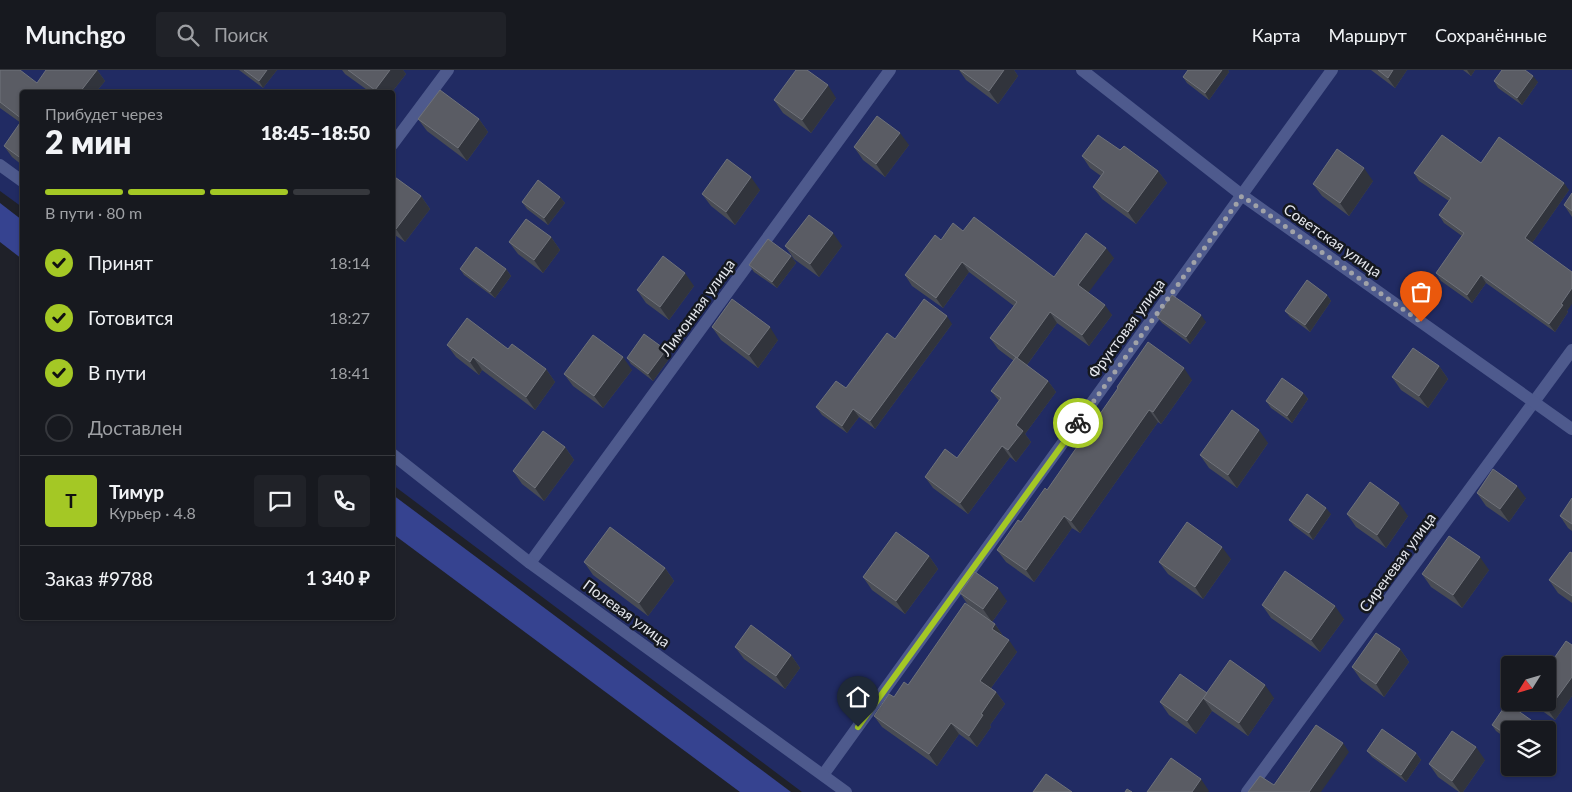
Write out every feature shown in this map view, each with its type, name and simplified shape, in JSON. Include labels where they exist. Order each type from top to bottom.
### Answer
[{"type":"street","points":[[395,141],[448,70]]},
{"type":"street","name":"Лимонная улица","points":[[530,563],[890,70]]},
{"type":"street","name":"Советская улица","points":[[1082,70],[1242,196],[1572,428]]},
{"type":"street","name":"Фруктовая улица","points":[[822,775],[1332,70]]},
{"type":"street","points":[[0,164],[20,179]]},
{"type":"street","name":"Сиреневая улица","points":[[1248,792],[1572,350]]},
{"type":"street","name":"Полевая улица","points":[[395,456],[530,563],[846,792]]},
{"type":"shaded area","points":[[0,70],[1572,70],[1572,792],[802,792],[395,487],[395,90],[20,90],[20,206],[0,191]]},
{"type":"shaded area","points":[[0,203],[20,218],[20,257],[0,242]]},
{"type":"shaded area","points":[[395,496],[791,792],[740,792],[395,535]]},
{"type":"building","points":[[0,70],[20,70],[37,83],[46,70],[97,70],[82,90],[20,90],[20,117],[0,102]]},
{"type":"building","points":[[244,70],[267,70],[259,81]]},
{"type":"building","points":[[348,70],[390,70],[375,90]]},
{"type":"building","points":[[796,70],[807,70],[828,85],[802,120],[774,100]]},
{"type":"building","points":[[960,70],[1004,70],[989,91]]},
{"type":"building","points":[[1188,70],[1222,70],[1205,93],[1183,77]]},
{"type":"building","points":[[1378,70],[1393,70],[1388,78]]},
{"type":"building","points":[[1502,70],[1525,70],[1533,76],[1517,98],[1494,81]]},
{"type":"building","points":[[440,90],[479,119],[458,148],[418,119]]},
{"type":"building","points":[[877,116],[900,133],[876,164],[854,147]]},
{"type":"building","points":[[20,123],[20,158],[4,146]]},
{"type":"building","points":[[1098,135],[1120,150],[1124,146],[1158,171],[1128,212],[1093,187],[1104,172],[1082,156]]},
{"type":"building","points":[[1442,135],[1481,163],[1499,137],[1564,183],[1525,238],[1572,272],[1572,288],[1561,304],[1563,305],[1549,324],[1481,275],[1467,295],[1436,273],[1464,233],[1439,215],[1451,198],[1414,173]]},
{"type":"building","points":[[1337,149],[1364,168],[1340,203],[1313,184]]},
{"type":"building","points":[[727,159],[751,177],[726,212],[702,194]]},
{"type":"building","points":[[395,177],[421,196],[395,228]]},
{"type":"building","points":[[538,180],[560,197],[544,218],[522,202]]},
{"type":"building","points":[[1572,193],[1572,211],[1564,205]]},
{"type":"building","points":[[809,215],[833,233],[810,264],[785,246]]},
{"type":"building","points":[[974,217],[1054,277],[1086,233],[1106,248],[1078,285],[1105,305],[1082,335],[1050,312],[1017,358],[990,338],[1017,302],[962,262],[936,298],[905,275],[935,235],[941,240],[953,223],[963,231]]},
{"type":"building","points":[[526,219],[551,237],[534,260],[509,242]]},
{"type":"building","points":[[768,239],[791,256],[772,282],[749,265]]},
{"type":"building","points":[[476,247],[506,269],[490,292],[460,269]]},
{"type":"building","points":[[663,256],[685,273],[660,307],[637,290]]},
{"type":"building","points":[[1307,280],[1327,295],[1305,325],[1285,311]]},
{"type":"building","points":[[1172,295],[1201,315],[1186,337],[1157,317]]},
{"type":"building","points":[[732,299],[770,327],[749,355],[712,327]]},
{"type":"building","points":[[924,299],[947,316],[870,421],[853,409],[842,426],[816,407],[836,381],[846,388],[887,333],[895,339]]},
{"type":"building","points":[[467,318],[508,349],[512,344],[546,369],[526,397],[473,357],[470,362],[447,345]]},
{"type":"building","points":[[644,334],[666,350],[648,374],[627,358]]},
{"type":"building","points":[[593,335],[623,357],[594,396],[564,374]]},
{"type":"building","points":[[1148,342],[1184,368],[1153,412],[1149,410],[1071,521],[1064,516],[1026,570],[997,550],[1018,520],[1021,522],[1045,488],[1047,490]]},
{"type":"building","points":[[1413,348],[1439,366],[1419,396],[1392,377]]},
{"type":"building","points":[[1016,357],[1048,381],[1016,425],[1023,431],[1008,450],[1002,446],[960,503],[925,477],[945,449],[957,458],[1001,398],[991,391]]},
{"type":"building","points":[[1282,378],[1303,393],[1287,416],[1266,401]]},
{"type":"building","points":[[1232,410],[1259,430],[1228,475],[1200,455]]},
{"type":"building","points":[[543,431],[565,447],[535,488],[513,471]]},
{"type":"building","points":[[1493,469],[1517,486],[1500,509],[1477,493]]},
{"type":"building","points":[[1370,482],[1399,503],[1377,535],[1347,514]]},
{"type":"building","points":[[1307,494],[1326,508],[1309,533],[1289,520]]},
{"type":"building","points":[[1572,498],[1572,524],[1560,516]]},
{"type":"building","points":[[1187,522],[1222,547],[1195,587],[1159,562]]},
{"type":"building","points":[[610,527],[665,568],[639,603],[584,562]]},
{"type":"building","points":[[896,532],[929,556],[896,601],[863,577]]},
{"type":"building","points":[[1449,536],[1480,557],[1453,595],[1422,574]]},
{"type":"building","points":[[1570,552],[1572,553],[1572,596],[1549,580]]},
{"type":"building","points":[[1285,571],[1335,606],[1311,640],[1262,605]]},
{"type":"building","points":[[975,572],[998,588],[983,609],[960,593]]},
{"type":"building","points":[[965,603],[995,624],[992,629],[1009,640],[980,681],[996,692],[969,736],[951,723],[929,754],[874,716],[889,694],[894,697],[904,682],[908,685]]},
{"type":"building","points":[[751,625],[791,655],[776,676],[735,647]]},
{"type":"building","points":[[1376,633],[1400,649],[1376,684],[1352,667]]},
{"type":"building","points":[[1566,641],[1572,645],[1572,677],[1556,699],[1556,656]]},
{"type":"building","points":[[1230,660],[1265,685],[1239,723],[1203,698]]},
{"type":"building","points":[[1180,674],[1207,693],[1187,721],[1160,702]]},
{"type":"building","points":[[1502,711],[1518,711],[1531,720],[1501,721],[1501,731],[1492,725]]},
{"type":"building","points":[[1316,725],[1343,743],[1309,792],[1248,792],[1260,776],[1274,785]]},
{"type":"building","points":[[1382,729],[1416,753],[1401,775],[1367,751]]},
{"type":"building","points":[[1452,731],[1476,747],[1452,781],[1429,764]]},
{"type":"building","points":[[1171,758],[1201,779],[1192,792],[1147,792]]},
{"type":"building","points":[[1046,774],[1072,792],[1033,792]]},
{"type":"way so far","points":[[1078,423],[1242,196],[1421,322]]},
{"type":"route","points":[[858,727],[1078,423]]}]
